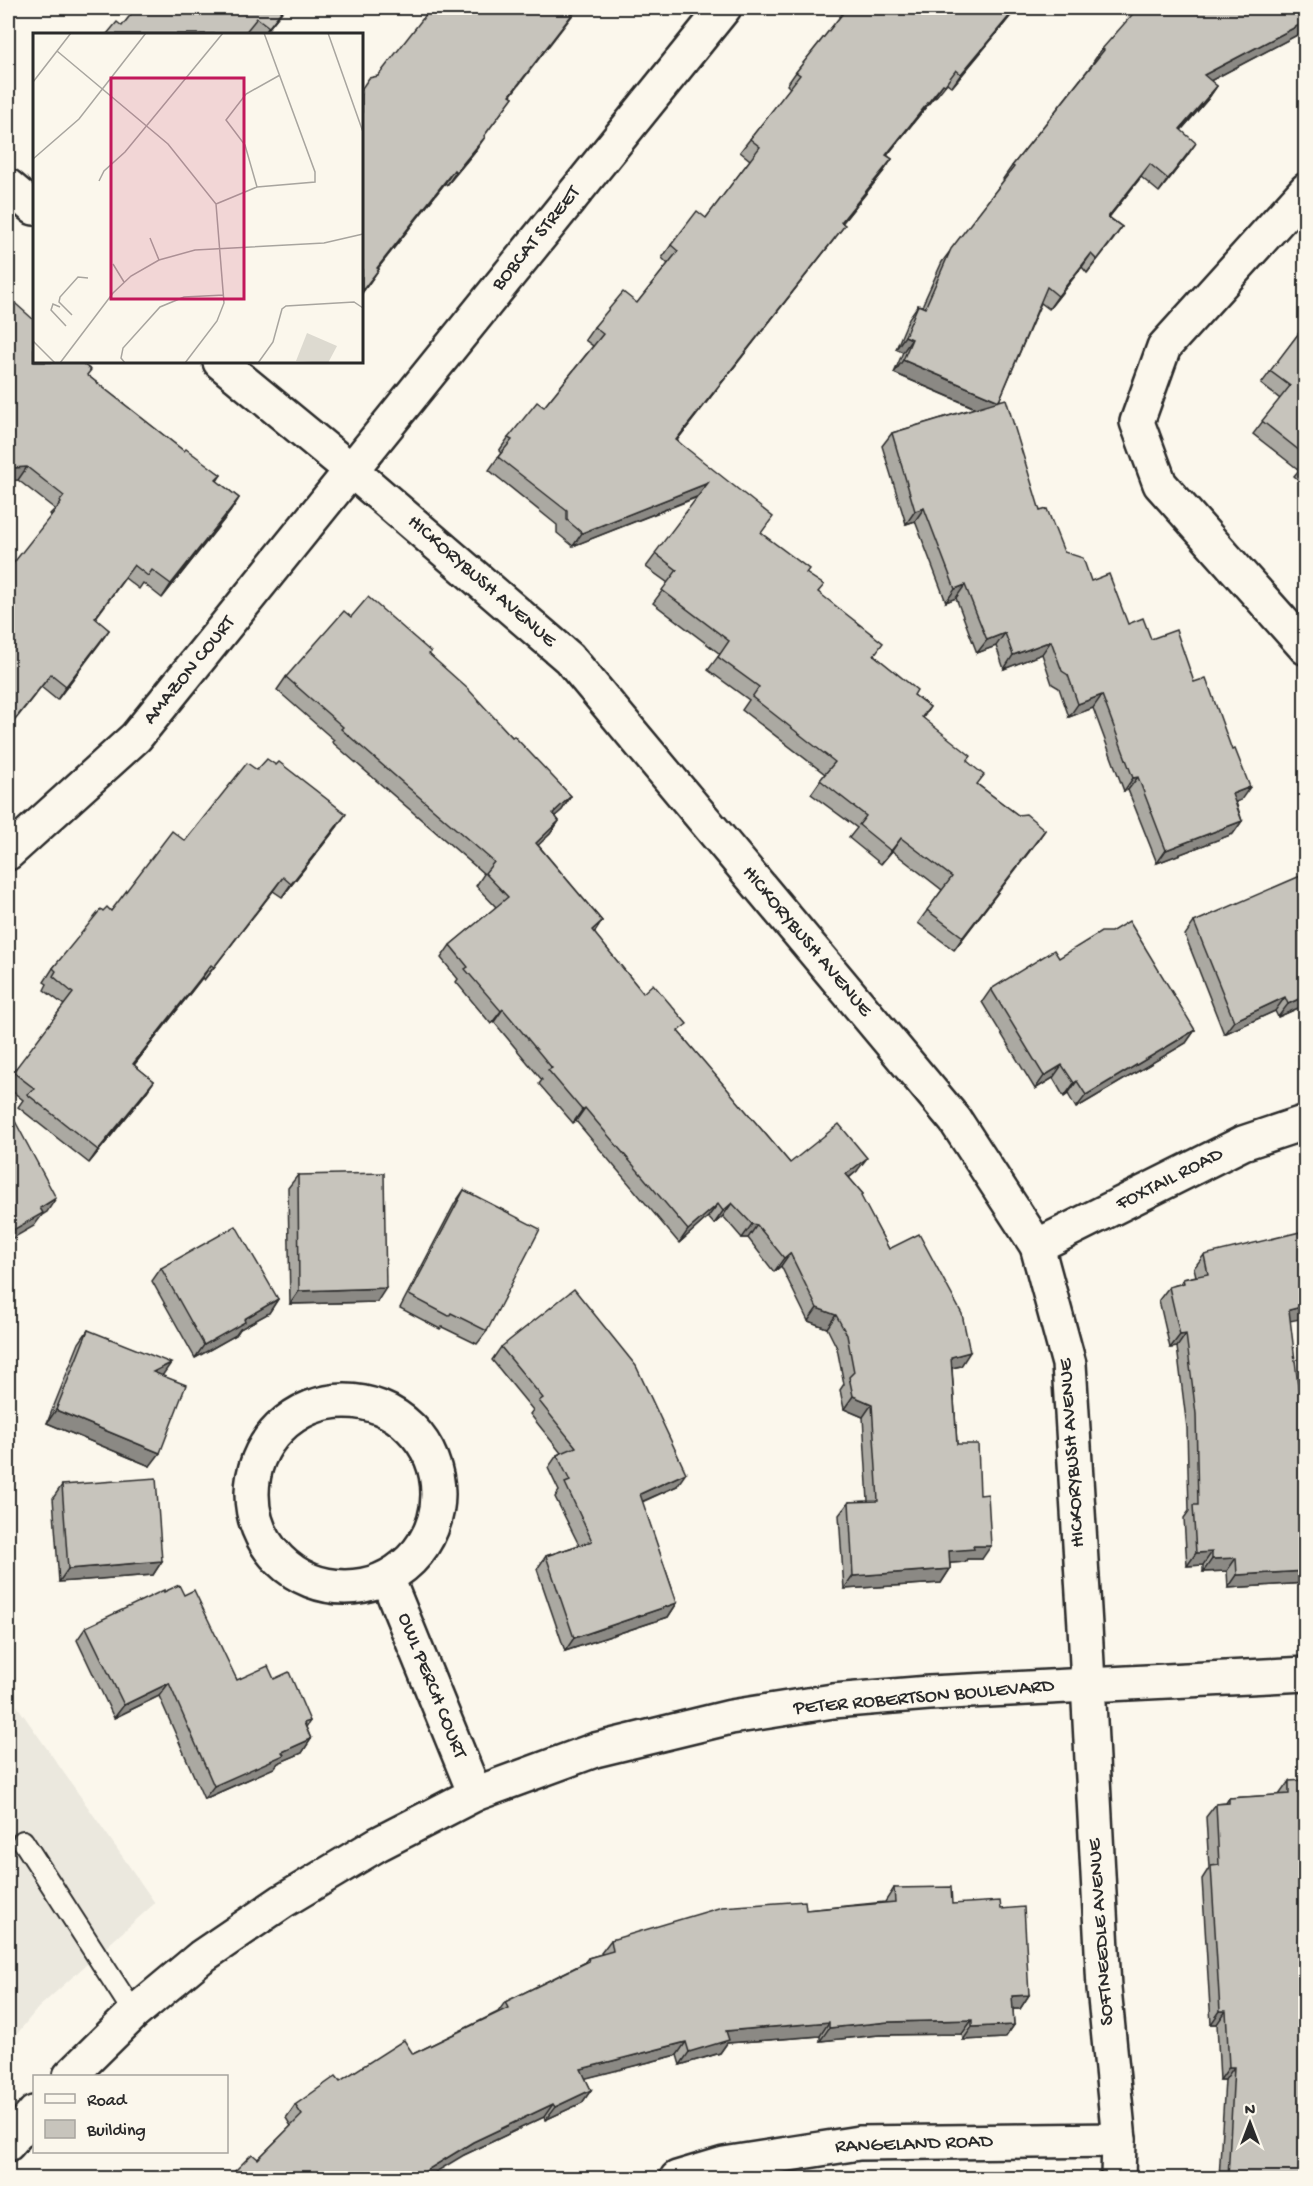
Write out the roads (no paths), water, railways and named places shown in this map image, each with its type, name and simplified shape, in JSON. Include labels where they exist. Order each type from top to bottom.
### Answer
[{"type":"street","name":"BOBCAT STREET","points":[[351,470],[724,8]]},
{"type":"street","points":[[8,186],[33,207]]},
{"type":"street","points":[[1305,190],[1164,347],[1137,422],[1160,484],[1305,648]]},
{"type":"street","name":"HICKORYBUSH AVENUE","points":[[221,363],[351,470],[569,658],[955,1120],[1037,1246],[1069,1364],[1089,1685]]},
{"type":"street","name":"AMAZON COURT","points":[[8,852],[136,737],[351,470]]},
{"type":"street","name":"FOXTAIL ROAD","points":[[1037,1246],[1243,1143],[1305,1122]]},
{"type":"street","points":[[335,1400],[368,1402],[398,1416],[421,1439],[426,1448],[435,1468],[439,1499],[431,1531],[413,1559],[387,1578],[359,1587],[329,1586],[301,1578],[278,1559],[260,1536],[252,1507],[252,1478],[262,1450],[280,1426],[304,1410],[335,1400]]},
{"type":"street","name":"OWL PERCH COURT","points":[[387,1578],[475,1794]]},
{"type":"street","name":"PETER ROBERTSON BOULEVARD","points":[[71,2075],[134,2013],[201,1957],[283,1901],[378,1844],[475,1794],[595,1750],[731,1717],[833,1701],[929,1693],[1305,1674]]},
{"type":"street","name":"SOFTNEEDLE AVENUE","points":[[1089,1685],[1104,1988],[1119,2140],[1118,2178]]},
{"type":"street","points":[[8,2144],[33,2114]]},
{"type":"street","name":"RANGELAND ROAD","points":[[676,2178],[724,2164],[859,2143],[1119,2140]]},
{"type":"lane","points":[[23,1841],[134,2013]]}]
